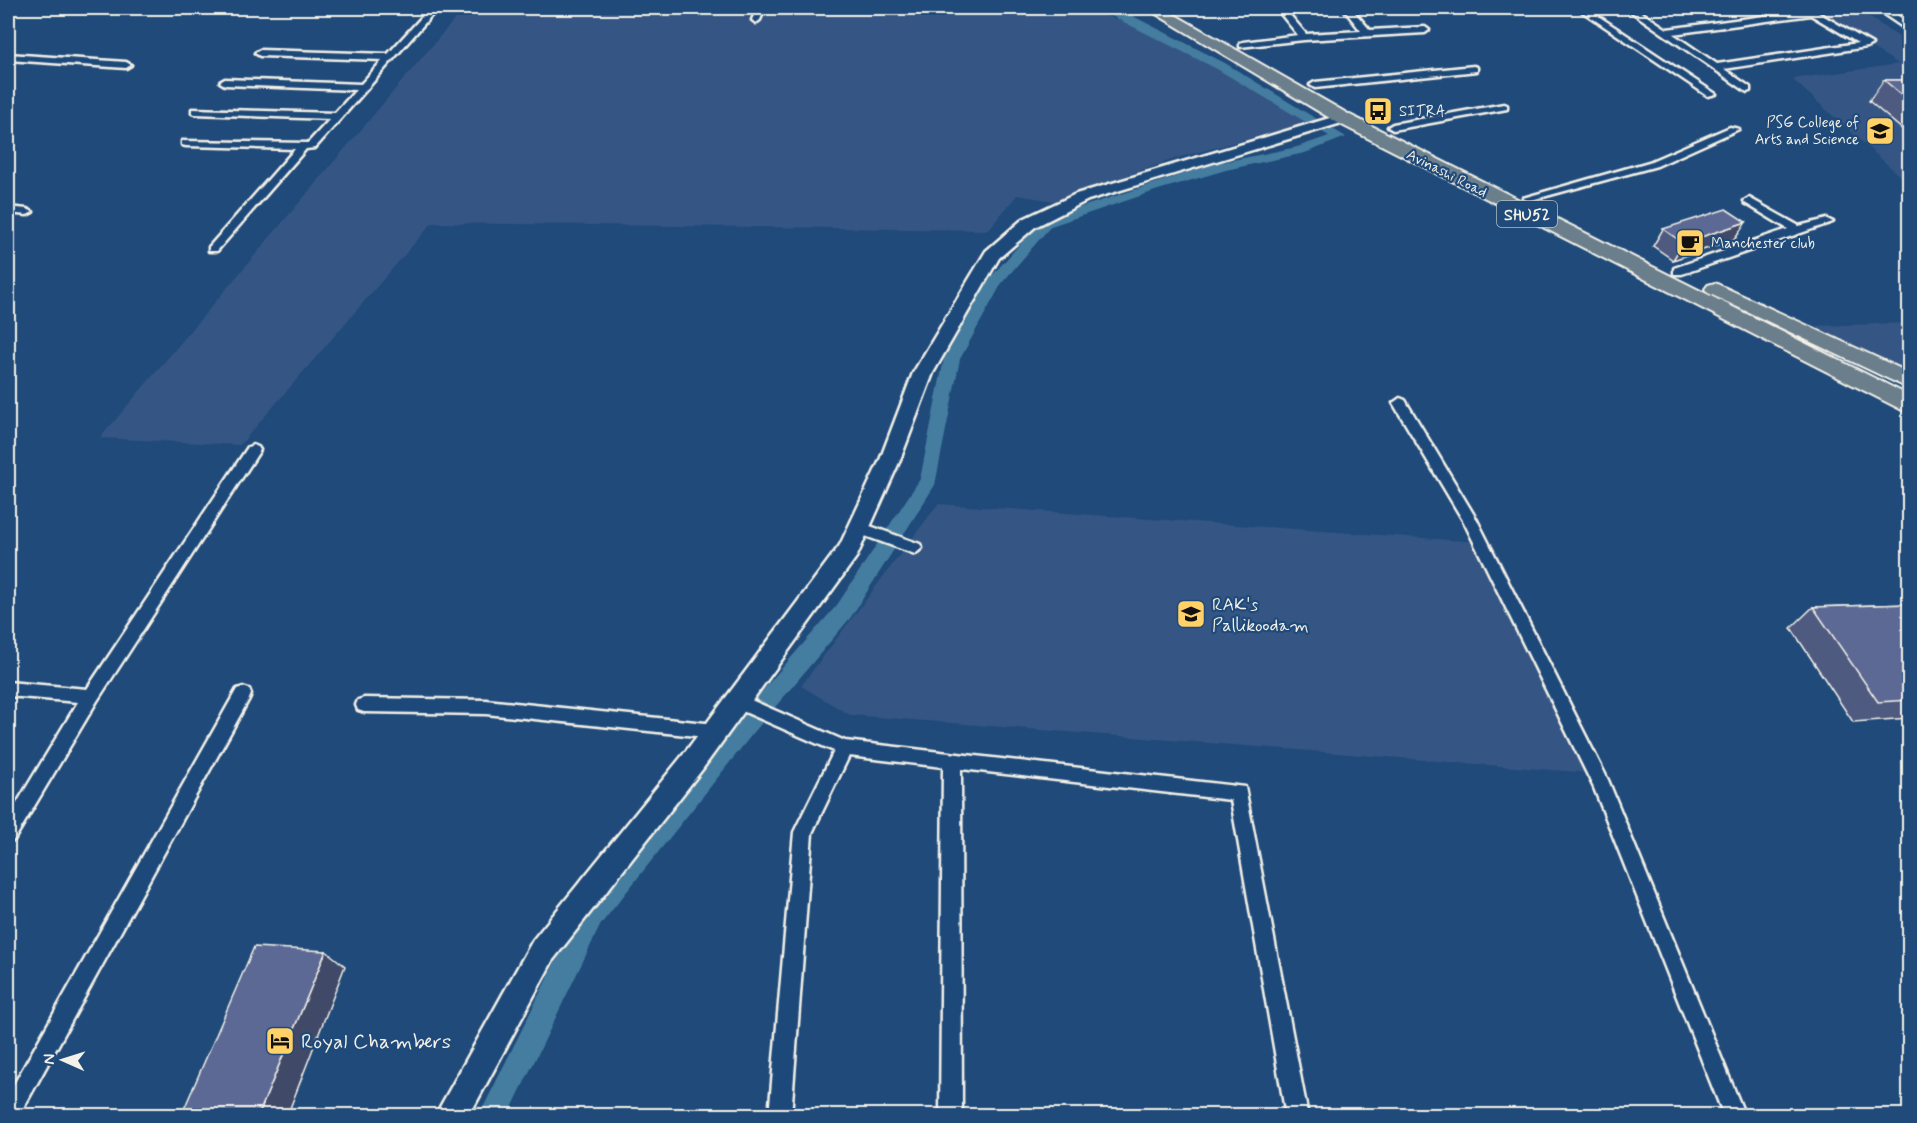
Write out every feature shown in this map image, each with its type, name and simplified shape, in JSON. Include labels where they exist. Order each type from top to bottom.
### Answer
[{"type":"main road","name":"Avinashi Road","points":[[1153,8],[1325,124],[1910,406]]},
{"type":"main road","name":"Avinashi Road","points":[[1178,8],[1315,85],[1528,198],[1910,382]]},
{"type":"street","points":[[186,143],[311,146],[434,8]]},
{"type":"street","points":[[756,20],[761,8]]},
{"type":"street","points":[[1280,8],[1304,38]]},
{"type":"street","points":[[1347,8],[1368,34]]},
{"type":"street","points":[[1581,8],[1711,94]]},
{"type":"street","points":[[1630,8],[1747,89]]},
{"type":"street","points":[[1910,8],[1882,9],[1910,29]]},
{"type":"street","points":[[1666,32],[1809,10],[1867,44],[1715,67]]},
{"type":"street","points":[[1244,45],[1304,38],[1425,30]]},
{"type":"street","points":[[260,53],[390,57]]},
{"type":"street","points":[[1658,58],[1696,54]]},
{"type":"street","points":[[8,57],[126,65]]},
{"type":"street","points":[[1315,85],[1474,69]]},
{"type":"street","points":[[225,82],[364,87]]},
{"type":"street","points":[[1394,127],[1504,107]]},
{"type":"street","points":[[195,111],[338,116]]},
{"type":"street","points":[[451,1116],[543,950],[715,731],[740,703],[849,550],[869,531],[890,460],[923,372],[992,255],[1029,223],[1082,197],[1325,124]]},
{"type":"street","points":[[1528,198],[1653,164],[1734,129]]},
{"type":"street","points":[[213,249],[303,146]]},
{"type":"street","points":[[1749,201],[1797,230]]},
{"type":"street","points":[[8,210],[27,212]]},
{"type":"street","points":[[1678,271],[1827,222]]},
{"type":"street","points":[[1400,403],[1470,520],[1602,786],[1735,1116]]},
{"type":"street","points":[[8,834],[91,696],[253,450]]},
{"type":"street","points":[[869,531],[910,546]]},
{"type":"street","points":[[8,689],[91,696]]},
{"type":"street","points":[[8,1115],[243,694]]},
{"type":"street","points":[[740,703],[844,748],[1239,793],[1297,1116]]},
{"type":"street","points":[[364,705],[486,707],[715,731]]},
{"type":"street","points":[[780,1116],[803,832],[844,748]]},
{"type":"street","points":[[951,1116],[952,760]]},
{"type":"shaded area","points":[[464,8],[1075,8],[1151,28],[1307,123],[1180,157],[1053,201],[1017,195],[988,230],[432,223],[240,445],[100,438]]},
{"type":"shaded area","name":"PSG College of Arts and Science","points":[[1805,8],[1856,8],[1909,44],[1909,184],[1792,79],[1899,64]]},
{"type":"shaded area","points":[[1909,323],[1909,376],[1813,326]]},
{"type":"shaded area","name":"RAK's Pallikoodam","points":[[938,504],[1493,543],[1604,774],[850,715],[801,686]]},
{"type":"building","points":[[1884,80],[1910,80],[1910,102]]},
{"type":"building","points":[[1726,209],[1746,222],[1683,243],[1663,229]]},
{"type":"building","points":[[1910,604],[1910,700],[1878,702],[1813,607]]},
{"type":"building","points":[[254,947],[326,951],[258,1116],[181,1116]]},
{"type":"waterway","points":[[1101,8],[1117,12],[1221,66],[1337,135]]},
{"type":"waterway","points":[[493,1116],[592,915],[742,730],[844,611],[929,480],[952,359],[995,281],[1046,223],[1223,166],[1300,150],[1339,137]]},
{"type":"place","name":"SITRA","points":[[1378,111]]},
{"type":"place","name":"PSG College of Arts and Science","points":[[1880,131]]},
{"type":"place","name":"Manchester club","points":[[1690,243]]},
{"type":"place","name":"RAK's Pallikoodam","points":[[1191,614]]},
{"type":"place","name":"Royal Chambers","points":[[280,1041]]}]
